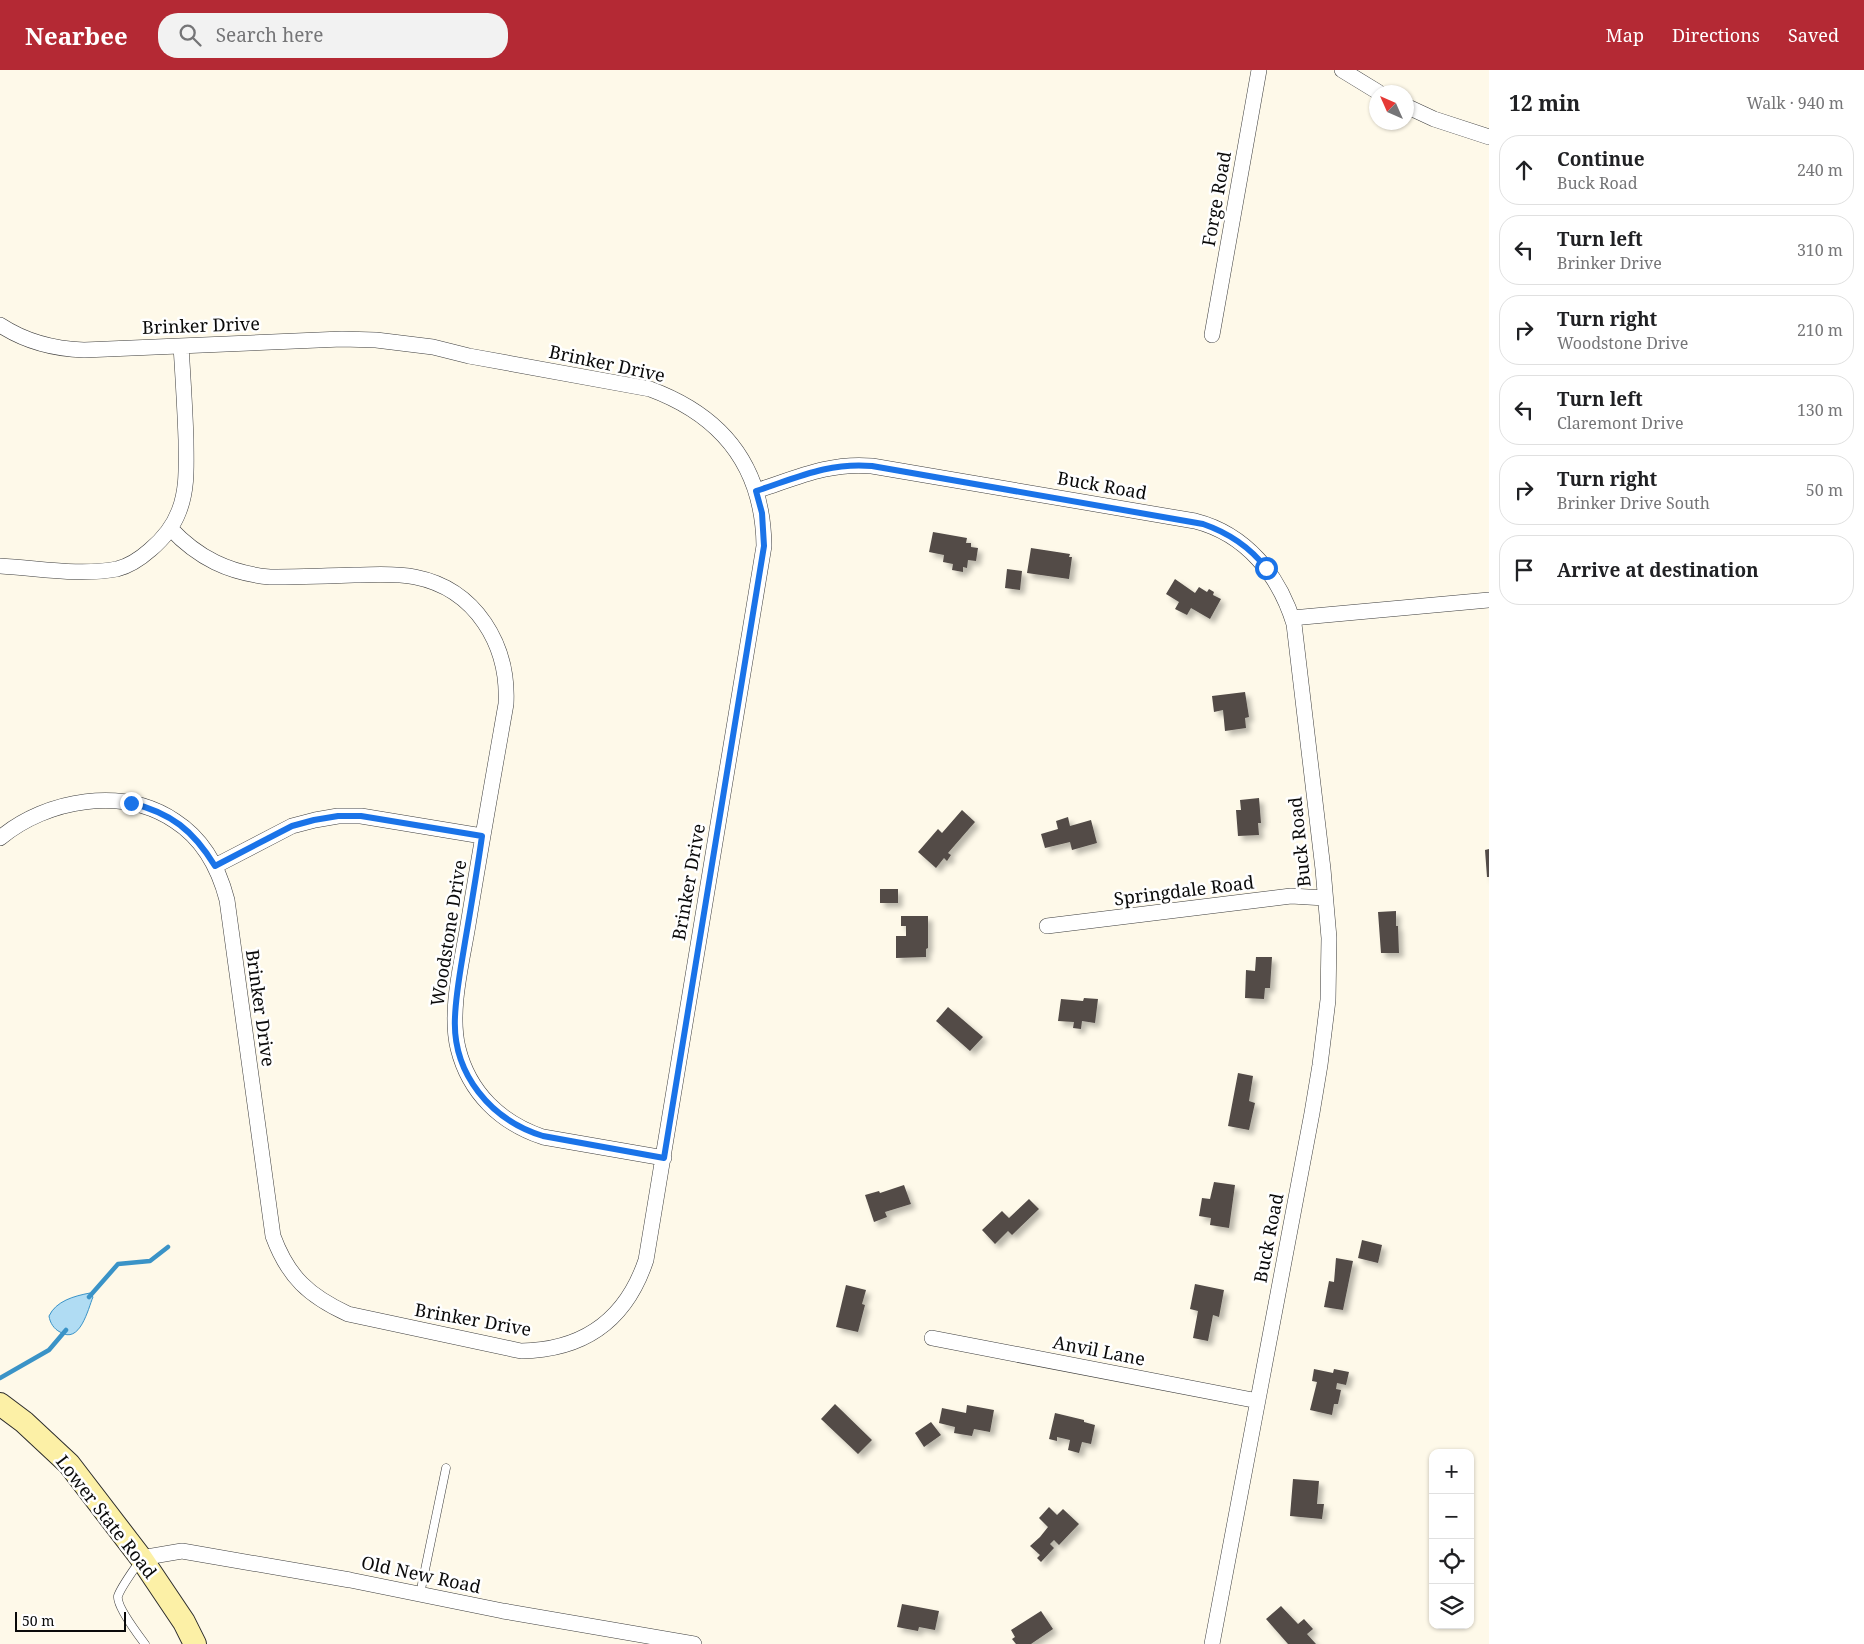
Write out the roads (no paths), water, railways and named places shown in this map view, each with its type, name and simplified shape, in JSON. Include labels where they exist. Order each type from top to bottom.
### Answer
[{"type":"street","name":"Forge Road","points":[[1212,334],[1259,70]]},
{"type":"street","points":[[1342,70],[1369,86]]},
{"type":"street","points":[[1414,110],[1434,119],[1489,137]]},
{"type":"street","name":"Brinker Drive","points":[[0,324],[26,339],[64,349],[342,339],[433,346],[469,356],[650,389],[690,407],[718,430],[737,452],[748,471],[756,491],[762,513],[764,546],[646,1260],[641,1276],[624,1305],[606,1323],[586,1337],[563,1346],[521,1351],[348,1314],[326,1304],[313,1295],[295,1278],[278,1251],[273,1236],[226,900],[215,866],[206,852],[189,832],[176,821],[153,808],[131,803],[108,801],[86,802],[42,813],[22,823],[0,838]]},
{"type":"street","points":[[0,566],[68,572],[94,572],[119,568],[143,556],[160,542],[179,512],[187,477],[181,346]]},
{"type":"street","name":"Buck Road","points":[[756,491],[834,466],[853,464],[1195,522],[1219,529],[1234,537],[1259,559],[1278,585],[1292,618],[1329,938],[1328,1000],[1320,1065],[1212,1644]]},
{"type":"street","name":"Woodstone Drive","points":[[170,528],[198,554],[232,570],[270,577],[395,574],[416,577],[439,585],[460,597],[483,620],[499,648],[507,688],[506,704],[482,836],[459,982],[455,1018],[457,1046],[462,1062],[472,1084],[482,1098],[500,1115],[528,1132],[664,1158]]},
{"type":"street","points":[[1292,618],[1489,600]]},
{"type":"street","points":[[215,866],[292,826],[338,816],[361,816],[482,836]]},
{"type":"street","name":"Springdale Road","points":[[1047,926],[1291,896],[1325,898]]},
{"type":"street","name":"Anvil Lane","points":[[932,1338],[1258,1401]]},
{"type":"street","name":"Lower State Road","points":[[1,1405],[24,1422],[69,1464],[141,1558],[184,1622],[195,1644]]},
{"type":"street","name":"Old New Road","points":[[141,1558],[182,1550],[350,1580],[502,1611],[694,1644]]},
{"type":"lane","points":[[420,1594],[446,1468]]},
{"type":"lane","points":[[141,1558],[119,1594],[118,1600],[136,1634],[145,1644]]},
{"type":"water","points":[[90,1293],[93,1297],[86,1317],[78,1330],[73,1334],[67,1335],[56,1329],[51,1323],[49,1316],[56,1306],[72,1298]]},
{"type":"waterway","points":[[89,1297],[118,1264],[150,1261],[168,1247]]},
{"type":"waterway","points":[[0,1378],[49,1350],[66,1330]]}]
